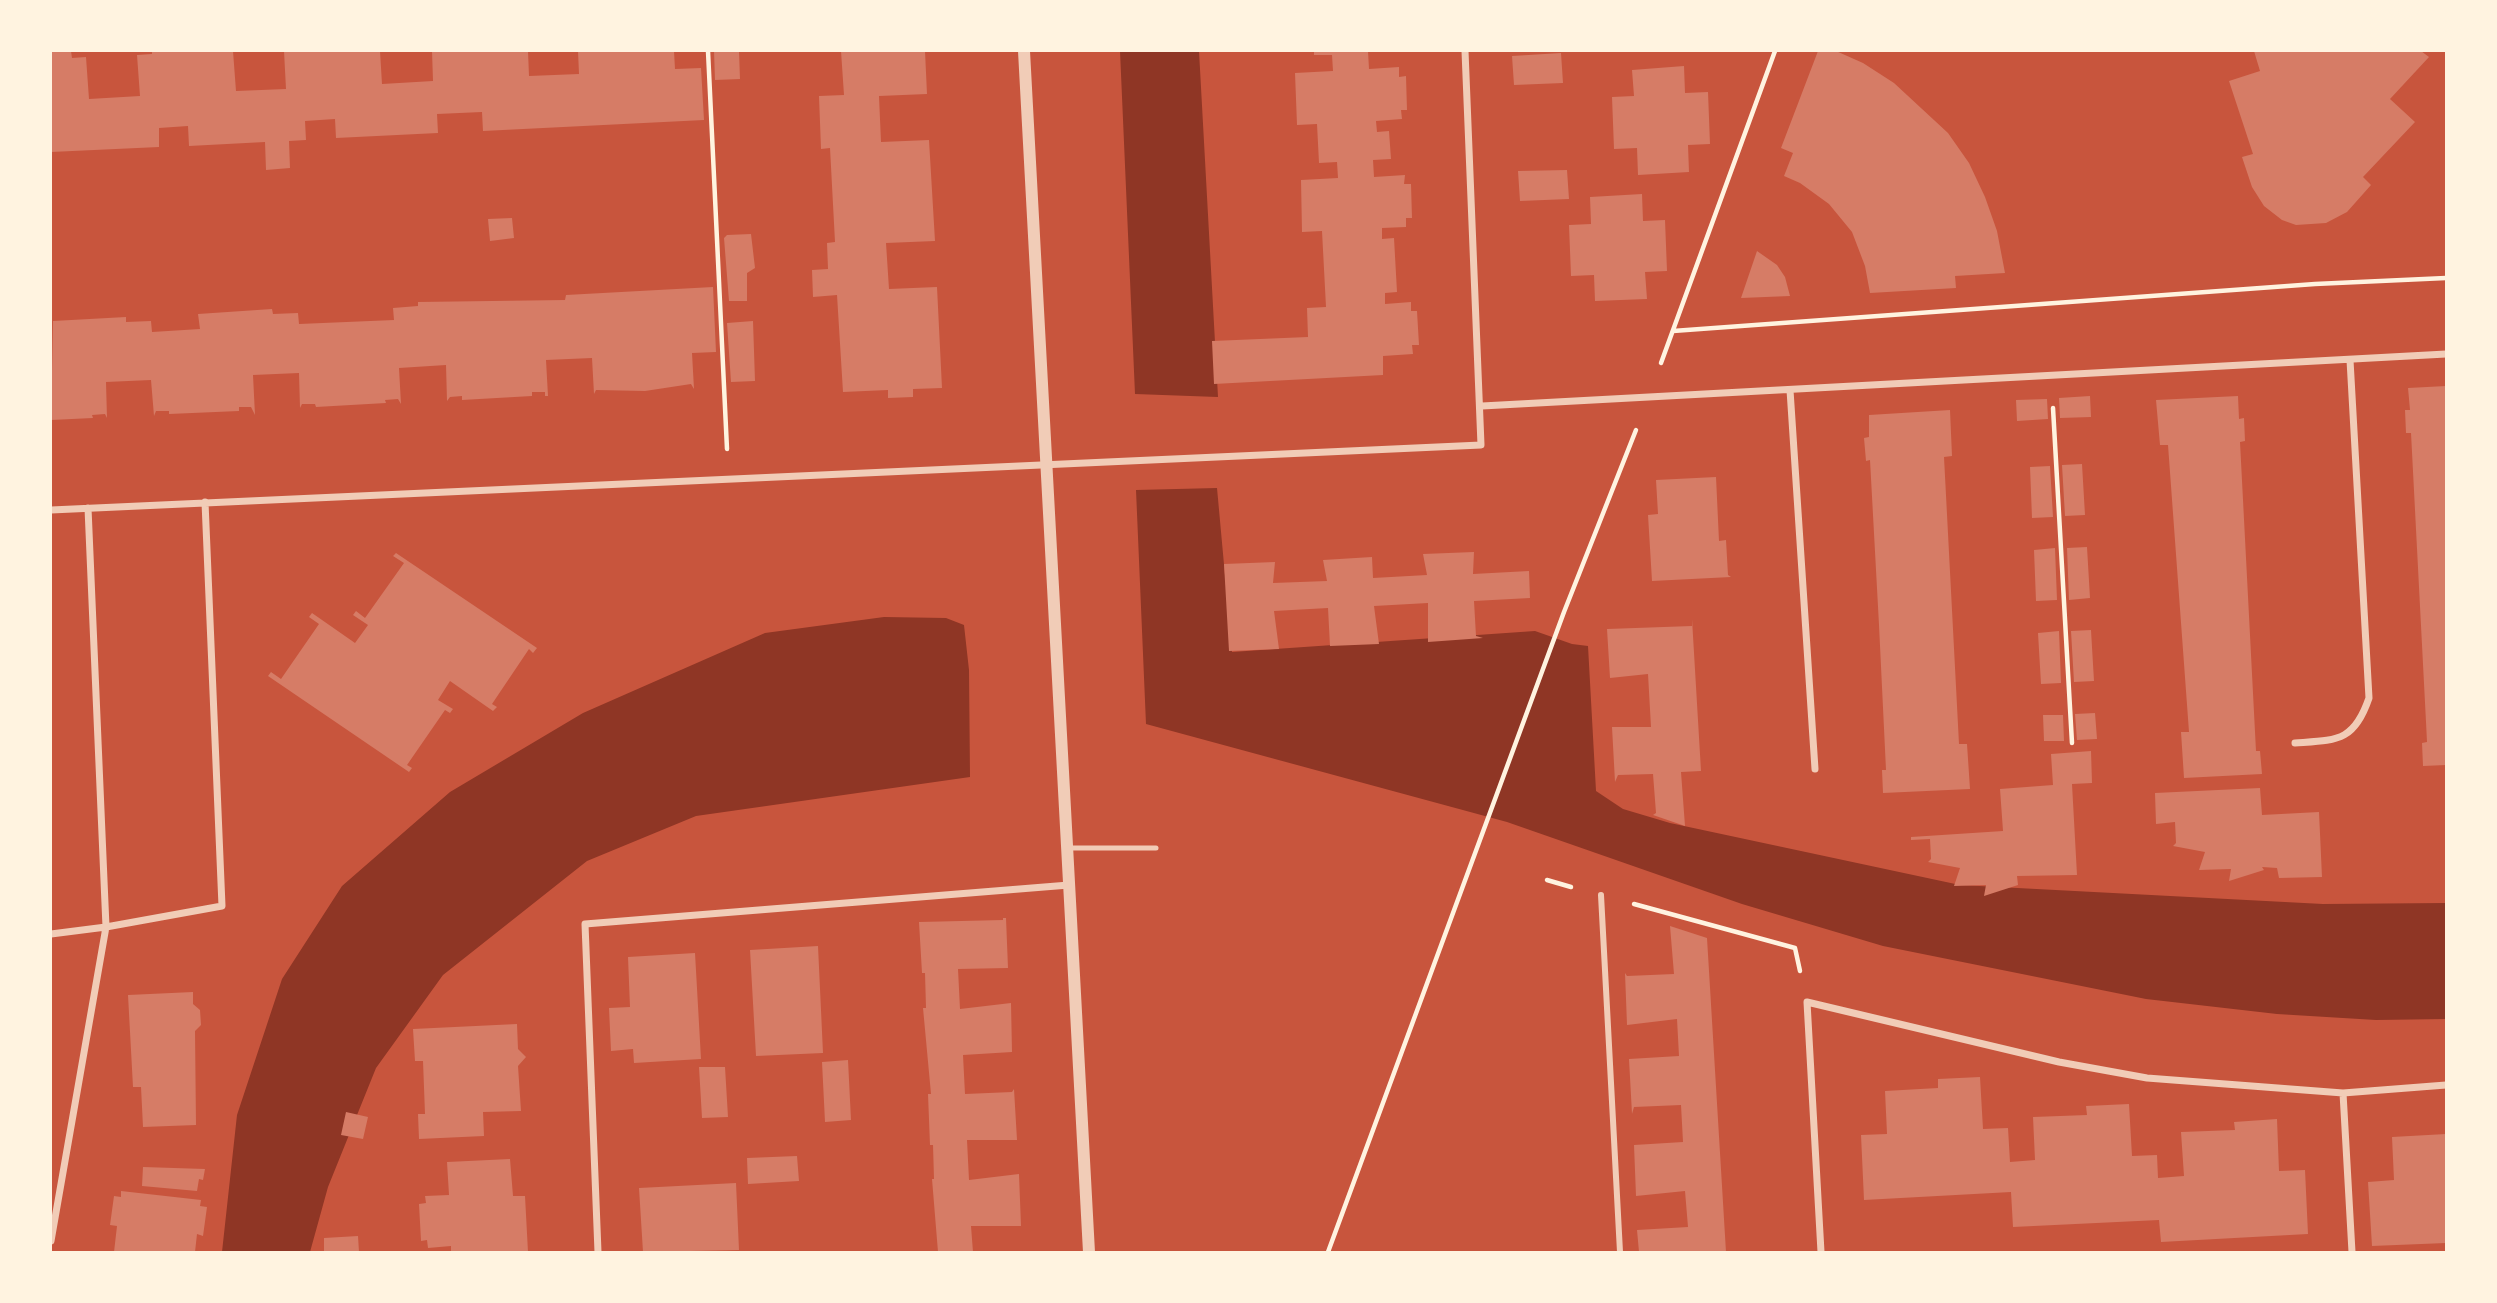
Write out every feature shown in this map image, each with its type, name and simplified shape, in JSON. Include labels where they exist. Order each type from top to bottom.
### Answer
[{"type":"street","points":[[1024,51],[1089,1252]]},
{"type":"street","points":[[51,509],[1045,462],[1272,457],[1481,445],[1482,406],[1465,51]]},
{"type":"street","points":[[1482,406],[2446,355]]},
{"type":"street","points":[[2295,743],[2345,736],[2361,722],[2369,698],[2350,360]]},
{"type":"street","points":[[1790,390],[1815,769]]},
{"type":"street","points":[[51,934],[222,906],[205,502]]},
{"type":"street","points":[[51,1241],[106,927],[88,508]]},
{"type":"street","points":[[598,1252],[585,924],[1069,885]]},
{"type":"street","points":[[1601,895],[1620,1252]]},
{"type":"street","points":[[1822,1252],[1808,1002],[2059,1062],[2147,1078],[2343,1093],[2446,1085]]},
{"type":"street","points":[[2343,1093],[2352,1252]]},
{"type":"lane","points":[[1066,848],[1156,848]]},
{"type":"path","points":[[708,51],[729,477]]},
{"type":"path","points":[[1328,1252],[1564,612],[1674,331],[1775,51]]},
{"type":"path","points":[[1674,331],[2315,284],[2446,278]]},
{"type":"path","points":[[2051,376],[2072,743]]},
{"type":"path","points":[[1547,880],[1796,948],[1808,1002]]},
{"type":"shaded area","points":[[1120,51],[1199,51],[1218,397],[1135,394]]},
{"type":"shaded area","points":[[1217,488],[1232,652],[1535,631],[1572,644],[1588,646],[1596,791],[1623,809],[1670,823],[1960,885],[2323,904],[2446,903],[2446,1019],[2376,1020],[2277,1014],[2146,999],[1883,946],[1742,904],[1507,822],[1146,724],[1136,490]]},
{"type":"shaded area","points":[[884,617],[946,618],[964,625],[969,670],[970,777],[696,816],[587,861],[443,975],[376,1068],[328,1187],[310,1252],[222,1252],[237,1115],[282,979],[342,886],[450,792],[583,713],[765,633]]},
{"type":"building","points":[[51,51],[71,51],[72,58],[86,57],[89,99],[140,96],[137,55],[152,54],[152,51],[233,51],[236,91],[286,89],[284,51],[380,51],[382,84],[433,81],[432,51],[528,51],[529,76],[579,74],[578,51],[674,51],[675,69],[701,68],[704,120],[483,131],[482,112],[437,114],[438,133],[336,138],[335,119],[305,121],[306,140],[289,141],[290,168],[266,170],[265,142],[189,146],[188,126],[159,128],[159,147],[51,152]]},
{"type":"building","points":[[714,51],[739,51],[740,79],[715,80]]},
{"type":"building","points":[[841,51],[925,51],[927,94],[879,96],[881,142],[929,140],[935,241],[886,243],[889,289],[937,287],[942,388],[913,389],[913,397],[888,398],[888,390],[843,392],[837,295],[813,297],[812,270],[828,269],[827,243],[835,242],[830,148],[821,149],[819,96],[844,95]]},
{"type":"building","points":[[1314,51],[1368,51],[1369,69],[1399,67],[1399,77],[1406,76],[1407,110],[1401,110],[1402,119],[1376,121],[1377,132],[1389,131],[1391,159],[1373,160],[1374,177],[1405,175],[1404,184],[1411,184],[1412,218],[1406,218],[1406,227],[1382,228],[1382,239],[1394,238],[1397,292],[1385,293],[1385,304],[1411,302],[1411,311],[1417,311],[1419,345],[1412,345],[1413,354],[1383,356],[1383,375],[1214,384],[1212,341],[1308,337],[1307,308],[1326,307],[1322,231],[1302,232],[1301,180],[1338,178],[1337,162],[1319,163],[1317,124],[1297,125],[1295,73],[1333,71],[1332,55],[1314,55]]},
{"type":"building","points":[[1818,51],[1836,51],[1863,63],[1894,83],[1948,133],[1969,163],[1985,197],[1997,231],[2005,273],[1955,276],[1956,288],[1870,293],[1865,266],[1852,232],[1829,204],[1800,183],[1784,176],[1793,153],[1781,148]]},
{"type":"building","points":[[2254,51],[2421,51],[2429,57],[2390,99],[2415,122],[2363,177],[2371,185],[2347,212],[2326,223],[2296,225],[2282,220],[2264,206],[2252,187],[2242,157],[2253,154],[2229,81],[2260,71]]},
{"type":"building","points":[[1561,53],[1563,83],[1514,85],[1512,56]]},
{"type":"building","points":[[1684,66],[1685,93],[1708,92],[1710,144],[1688,145],[1689,172],[1638,175],[1637,148],[1614,149],[1612,97],[1634,96],[1632,70]]},
{"type":"building","points":[[1567,170],[1569,199],[1520,201],[1518,171]]},
{"type":"building","points":[[1642,194],[1643,221],[1665,220],[1667,271],[1645,272],[1647,299],[1595,301],[1594,275],[1571,276],[1569,225],[1591,224],[1590,197]]},
{"type":"building","points":[[512,218],[514,238],[490,241],[488,219]]},
{"type":"building","points":[[751,234],[755,268],[747,273],[747,301],[729,301],[724,238],[727,235]]},
{"type":"building","points":[[1757,251],[1777,265],[1785,277],[1790,296],[1741,298]]},
{"type":"building","points":[[713,287],[716,352],[692,353],[694,389],[691,384],[645,391],[596,390],[594,394],[592,358],[546,360],[548,396],[545,396],[545,392],[532,392],[532,396],[462,400],[462,396],[450,397],[447,401],[446,365],[399,368],[401,404],[398,399],[385,400],[386,403],[316,407],[315,404],[302,404],[300,408],[299,373],[253,375],[255,415],[251,407],[239,407],[239,411],[169,414],[169,411],[156,411],[154,416],[151,380],[106,382],[107,418],[105,414],[92,415],[93,418],[51,420],[53,321],[126,317],[126,322],[151,321],[152,332],[200,329],[198,314],[272,309],[273,314],[298,313],[299,324],[394,320],[393,308],[418,306],[418,302],[565,300],[566,295]]},
{"type":"building","points":[[753,321],[755,381],[731,382],[727,323]]},
{"type":"building","points":[[2446,386],[2446,765],[2423,766],[2422,743],[2427,742],[2426,722],[2411,433],[2406,433],[2405,410],[2410,410],[2408,388]]},
{"type":"building","points":[[2090,396],[2091,417],[2060,418],[2059,398]]},
{"type":"building","points":[[2238,396],[2239,419],[2244,418],[2245,441],[2240,442],[2256,751],[2260,751],[2262,774],[2184,778],[2181,732],[2189,732],[2168,445],[2160,445],[2156,400]]},
{"type":"building","points":[[2047,399],[2048,419],[2017,421],[2016,400]]},
{"type":"building","points":[[1950,410],[1952,456],[1944,457],[1959,744],[1967,744],[1970,789],[1883,793],[1882,770],[1886,770],[1879,625],[1870,460],[1866,461],[1864,438],[1869,437],[1869,415]]},
{"type":"building","points":[[2082,464],[2085,515],[2065,516],[2062,465]]},
{"type":"building","points":[[2050,466],[2053,517],[2032,518],[2030,467]]},
{"type":"building","points":[[1716,477],[1719,541],[1726,540],[1728,575],[1731,577],[1652,581],[1648,515],[1658,514],[1656,480]]},
{"type":"building","points":[[2087,547],[2090,598],[2069,600],[2067,548]]},
{"type":"building","points":[[2055,548],[2057,600],[2036,601],[2034,550]]},
{"type":"building","points":[[1474,552],[1473,574],[1529,571],[1530,598],[1474,601],[1476,636],[1483,638],[1428,642],[1428,603],[1374,606],[1379,644],[1330,646],[1328,608],[1274,611],[1279,649],[1229,651],[1224,564],[1275,562],[1273,583],[1327,581],[1323,560],[1372,557],[1373,578],[1427,575],[1423,554]]},
{"type":"building","points":[[396,553],[537,648],[533,653],[529,649],[492,704],[497,707],[493,711],[450,681],[438,700],[453,709],[450,713],[445,710],[407,765],[412,768],[409,772],[268,676],[271,672],[281,679],[319,624],[309,617],[312,613],[355,643],[368,625],[353,615],[356,611],[365,618],[404,563],[393,556]]},
{"type":"building","points":[[1692,619],[1701,771],[1681,772],[1685,826],[1653,815],[1656,813],[1653,774],[1618,775],[1615,782],[1612,727],[1651,727],[1648,674],[1610,678],[1607,629],[1692,626]]},
{"type":"building","points":[[2091,630],[2094,681],[2074,682],[2071,631]]},
{"type":"building","points":[[2059,631],[2061,683],[2041,684],[2038,633]]},
{"type":"building","points":[[2095,713],[2097,739],[2077,740],[2075,714]]},
{"type":"building","points":[[2043,715],[2063,715],[2064,741],[2044,741]]},
{"type":"building","points":[[2091,751],[2092,783],[2072,784],[2077,875],[2017,876],[2018,885],[1984,896],[1986,885],[1954,886],[1960,868],[1928,862],[1931,859],[1930,839],[1911,840],[1911,837],[2003,831],[2000,789],[2053,785],[2051,754]]},
{"type":"building","points":[[2260,788],[2262,815],[2319,812],[2322,877],[2279,878],[2277,868],[2262,867],[2264,870],[2229,881],[2231,869],[2199,870],[2205,852],[2173,846],[2176,843],[2175,822],[2156,824],[2155,793]]},
{"type":"building","points":[[1006,918],[1008,968],[958,969],[960,1009],[1011,1003],[1012,1052],[963,1055],[965,1094],[1012,1092],[1014,1089],[1017,1140],[967,1140],[969,1180],[1019,1174],[1021,1226],[971,1226],[973,1252],[938,1252],[932,1179],[933,1145],[930,1145],[928,1094],[931,1094],[923,1008],[926,1008],[925,973],[922,973],[919,922]]},
{"type":"building","points":[[1670,926],[1707,938],[1726,1252],[1639,1252],[1637,1230],[1688,1227],[1685,1191],[1636,1196],[1634,1145],[1683,1142],[1681,1105],[1634,1107],[1632,1114],[1629,1059],[1679,1056],[1677,1019],[1627,1025],[1625,973],[1627,976],[1674,974]]},
{"type":"building","points":[[818,946],[823,1053],[756,1056],[750,950]]},
{"type":"building","points":[[695,953],[701,1059],[634,1063],[633,1049],[611,1051],[609,1008],[630,1007],[628,957]]},
{"type":"building","points":[[193,992],[193,1004],[200,1010],[201,1025],[195,1031],[196,1125],[143,1127],[141,1087],[133,1087],[128,995]]},
{"type":"building","points":[[517,1024],[518,1049],[526,1057],[518,1066],[521,1111],[483,1112],[484,1136],[419,1139],[418,1114],[425,1114],[423,1061],[415,1061],[413,1029]]},
{"type":"building","points":[[848,1060],[851,1120],[825,1122],[822,1062]]},
{"type":"building","points":[[699,1067],[725,1067],[728,1117],[702,1118]]},
{"type":"building","points":[[1980,1077],[1983,1129],[2008,1128],[2010,1162],[2035,1160],[2033,1117],[2087,1115],[2086,1106],[2129,1104],[2132,1156],[2157,1155],[2158,1178],[2184,1176],[2181,1132],[2235,1130],[2234,1122],[2277,1119],[2279,1171],[2305,1170],[2308,1234],[2161,1242],[2159,1220],[2013,1227],[2011,1192],[1864,1200],[1861,1135],[1887,1134],[1885,1091],[1938,1088],[1938,1079]]},
{"type":"building","points":[[346,1112],[368,1117],[363,1139],[341,1135]]},
{"type":"building","points":[[2446,1134],[2446,1243],[2372,1246],[2368,1182],[2394,1180],[2392,1137]]},
{"type":"building","points":[[797,1156],[799,1181],[748,1184],[747,1158]]},
{"type":"building","points":[[510,1159],[513,1196],[525,1196],[528,1252],[451,1252],[451,1246],[428,1248],[427,1240],[421,1241],[419,1204],[426,1203],[425,1196],[449,1195],[447,1162]]},
{"type":"building","points":[[143,1167],[205,1169],[203,1180],[199,1179],[197,1191],[142,1186]]},
{"type":"building","points":[[736,1183],[739,1250],[643,1252],[639,1188]]},
{"type":"building","points":[[121,1191],[201,1200],[200,1206],[207,1207],[203,1236],[197,1234],[195,1252],[114,1252],[117,1226],[110,1225],[114,1196],[121,1197]]},
{"type":"building","points":[[358,1236],[359,1252],[324,1252],[324,1238]]}]
